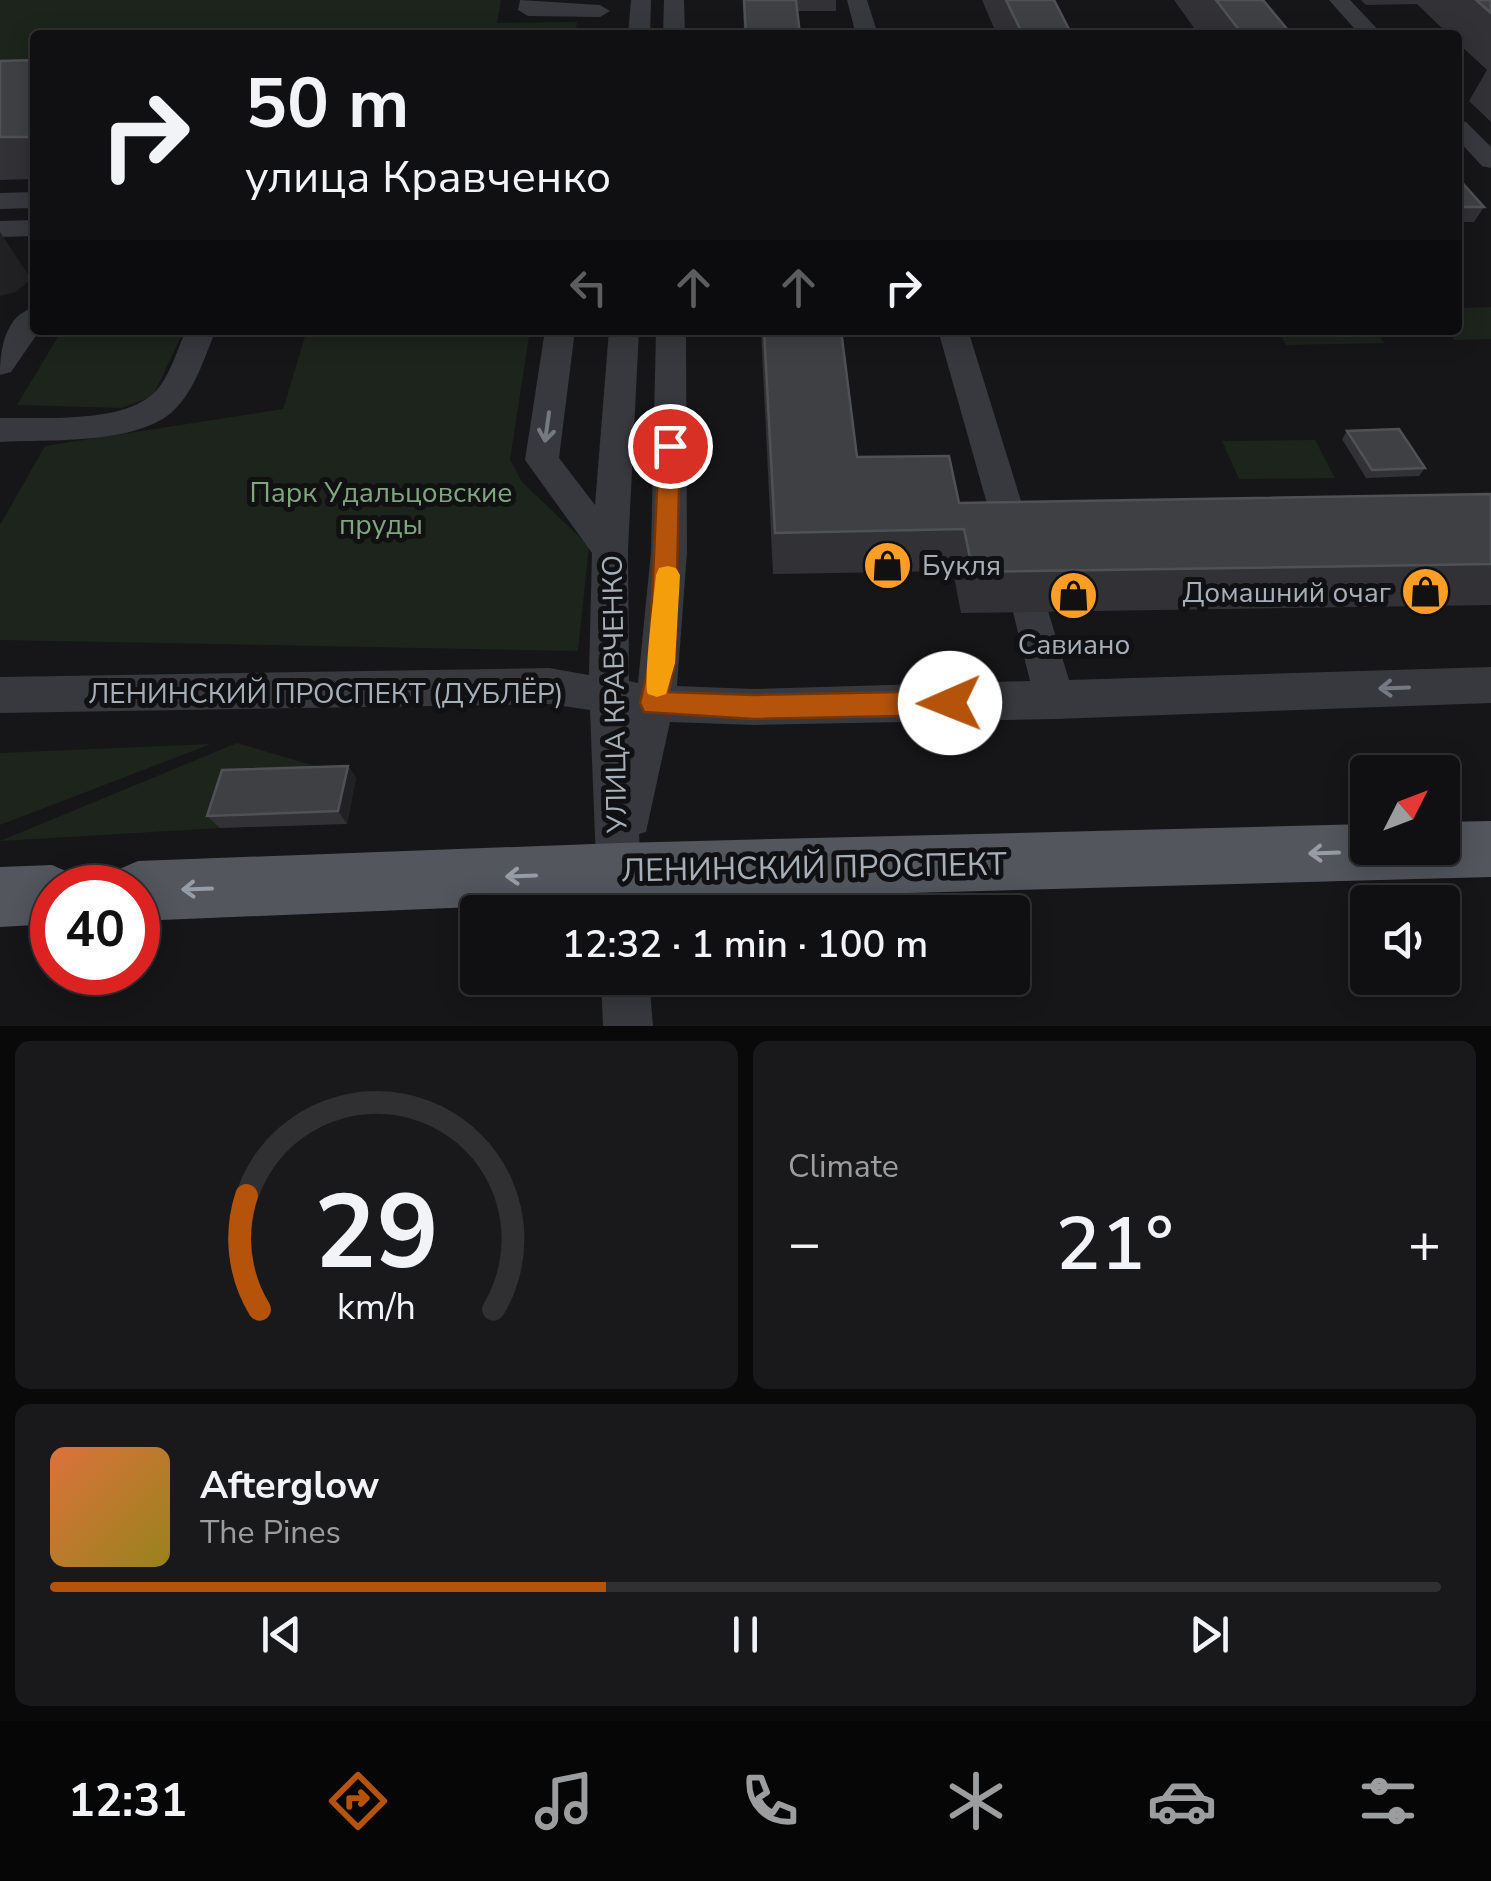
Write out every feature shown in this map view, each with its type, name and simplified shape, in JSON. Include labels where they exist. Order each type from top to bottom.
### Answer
[{"type":"main road","name":"ЛЕНИНСКИЙ ПРОСПЕКТ","points":[[160,891],[620,892],[1491,848]]},
{"type":"main road","points":[[0,897],[30,896]]},
{"type":"street","points":[[530,0],[528,10],[600,5],[598,30]]},
{"type":"street","points":[[639,30],[641,0]]},
{"type":"street","points":[[674,0],[674,30]]},
{"type":"street","points":[[857,0],[866,30]]},
{"type":"street","points":[[1339,0],[1367,30]]},
{"type":"street","points":[[0,201],[30,200]]},
{"type":"street","points":[[0,229],[30,228]]},
{"type":"street","points":[[0,365],[30,323]]},
{"type":"street","points":[[0,430],[114,423],[148,415],[166,400],[199,335]]},
{"type":"street","points":[[559,335],[542,460],[610,550]]},
{"type":"street","name":"УЛИЦА КРАВЧЕНКО","points":[[620,892],[632,701],[610,550],[624,335]]},
{"type":"street","name":"УЛИЦА КРАВЧЕНКО","points":[[632,701],[662,663],[668,573],[671,335]]},
{"type":"street","points":[[954,335],[1012,530],[1049,516]]},
{"type":"street","points":[[1032,612],[1055,701]]},
{"type":"street","name":"ЛЕНИНСКИЙ ПРОСПЕКТ (ДУБЛЁР)","points":[[0,695],[549,686],[632,701],[754,707],[1491,685]]},
{"type":"street","points":[[626,995],[628,1026]]},
{"type":"green space","points":[[0,0],[501,0],[497,23],[577,22],[576,30],[30,30],[30,80],[0,79]]},
{"type":"green space","points":[[1491,307],[1491,339],[1455,340],[1451,335],[1462,335],[1462,308]]},
{"type":"green space","points":[[59,335],[182,335],[153,396],[122,408],[17,405]]},
{"type":"green space","name":"Парк Удальцовские пруды","points":[[305,335],[529,335],[510,460],[522,482],[589,546],[578,651],[0,640],[0,525],[45,446],[283,409]]},
{"type":"green space","points":[[1281,335],[1379,335],[1384,343],[1286,345]]},
{"type":"green space","points":[[1315,440],[1335,478],[1239,479],[1222,441]]},
{"type":"green space","points":[[237,743],[356,778],[220,828],[0,841]]},
{"type":"green space","points":[[211,744],[0,825],[0,753]]},
{"type":"building","points":[[744,0],[796,0],[799,30],[746,30]]},
{"type":"building","points":[[1006,0],[1054,0],[1069,30],[1021,30]]},
{"type":"building","points":[[1216,0],[1263,0],[1288,30],[1239,30]]},
{"type":"building","points":[[1476,0],[1491,0],[1491,13]]},
{"type":"building","points":[[30,60],[30,137],[0,137],[0,61]]},
{"type":"building","points":[[1462,182],[1484,207],[1462,207]]},
{"type":"building","points":[[764,335],[842,335],[857,457],[949,456],[959,503],[1491,494],[1491,564],[973,572],[964,529],[775,533]]},
{"type":"building","points":[[1399,429],[1425,468],[1372,470],[1347,431]]},
{"type":"building","points":[[348,766],[338,811],[207,816],[222,770]]},
{"type":"slow traffic","points":[[657,686],[668,575]]},
{"type":"place","name":"Букля","points":[[887,565]]},
{"type":"place","name":"Домашний очаг","points":[[1426,592]]},
{"type":"place","name":"Савиано","points":[[1074,596]]},
{"type":"route","points":[[670,446],[668,573],[662,663],[653,703],[754,707],[950,703]]}]
